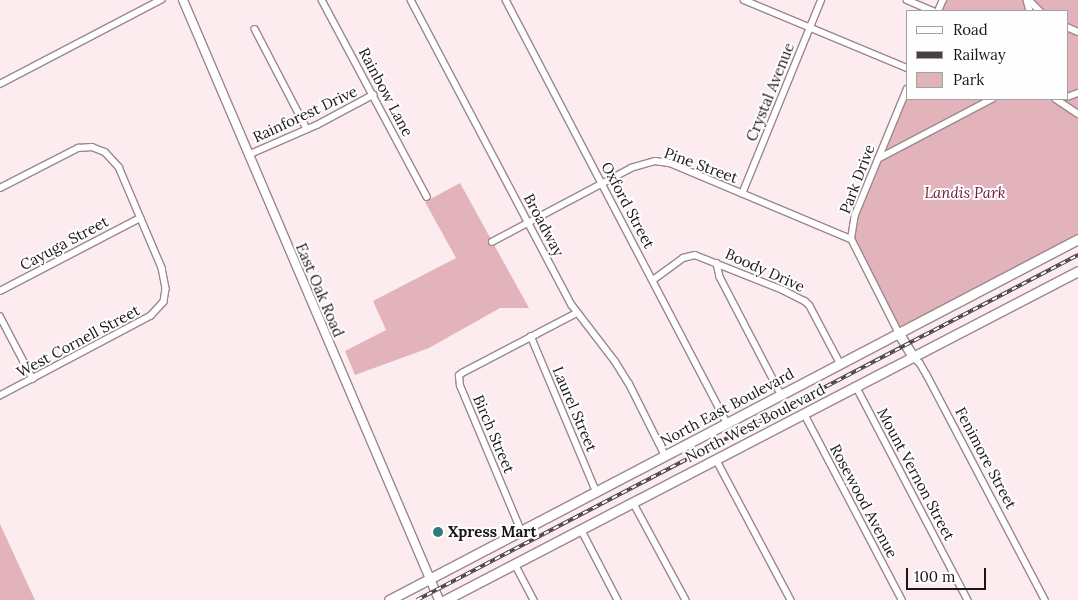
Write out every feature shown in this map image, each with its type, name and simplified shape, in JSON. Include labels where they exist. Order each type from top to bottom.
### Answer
[{"type":"main road","name":"North East Boulevard","points":[[389,600],[1078,239]]},
{"type":"main road","name":"North West Boulevard","points":[[445,600],[1078,271]]},
{"type":"main road","name":"Fenimore Street","points":[[898,332],[913,357]]},
{"type":"street","points":[[0,84],[161,0]]},
{"type":"street","name":"East Oak Road","points":[[182,0],[438,600]]},
{"type":"street","name":"Rainbow Lane","points":[[322,0],[427,197]]},
{"type":"street","name":"Broadway","points":[[411,0],[577,313],[615,360],[666,455]]},
{"type":"street","name":"Oxford Street","points":[[506,0],[727,422]]},
{"type":"street","points":[[744,0],[906,68]]},
{"type":"street","name":"Crystal Avenue","points":[[742,194],[821,0]]},
{"type":"street","points":[[906,0],[931,10]]},
{"type":"street","points":[[1028,0],[1039,10]]},
{"type":"street","points":[[255,29],[307,129]]},
{"type":"street","name":"Park Drive","points":[[851,239],[856,215],[906,91]]},
{"type":"street","name":"Rainforest Drive","points":[[248,155],[307,129],[374,95]]},
{"type":"street","points":[[878,159],[990,100]]},
{"type":"street","points":[[1057,100],[1078,114]]},
{"type":"street","name":"West Cornell Street","points":[[0,188],[70,151],[85,146],[105,152],[115,161],[164,275],[166,289],[164,302],[151,316],[0,396]]},
{"type":"street","name":"Pine Street","points":[[492,242],[640,164],[660,161],[851,239]]},
{"type":"street","name":"Cayuga Street","points":[[0,291],[140,218]]},
{"type":"street","points":[[851,239],[898,332]]},
{"type":"street","name":"Boody Drive","points":[[653,280],[672,264],[687,256],[699,255],[805,301],[812,310],[840,363]]},
{"type":"street","points":[[717,262],[720,277],[781,394]]},
{"type":"street","points":[[532,336],[577,313]]},
{"type":"street","points":[[0,316],[33,379]]},
{"type":"street","name":"Birch Street","points":[[521,531],[458,380],[462,373],[532,336]]},
{"type":"street","name":"Laurel Street","points":[[532,336],[596,491]]},
{"type":"street","name":"Fenimore Street","points":[[913,357],[920,363],[927,375],[1045,600]]},
{"type":"street","name":"Mount Vernon Street","points":[[856,386],[968,600]]},
{"type":"street","name":"Rosewood Avenue","points":[[804,413],[902,600]]},
{"type":"street","points":[[716,459],[791,600]]},
{"type":"street","points":[[633,502],[686,600]]},
{"type":"street","points":[[581,529],[618,600]]},
{"type":"street","points":[[515,564],[534,600]]},
{"type":"green space","name":"Landis Park","points":[[943,0],[1078,0],[1078,239],[898,332],[862,262],[846,237],[906,90],[906,100],[1068,100],[1068,10],[938,10]]},
{"type":"green space","points":[[460,183],[529,308],[500,308],[429,348],[355,375],[345,351],[386,330],[373,301],[456,258],[425,202]]},
{"type":"green space","points":[[0,524],[17,561],[35,600],[0,600]]},
{"type":"railway","points":[[417,600],[1078,255]]},
{"type":"place","name":"Xpress Mart","points":[[438,532]]}]
